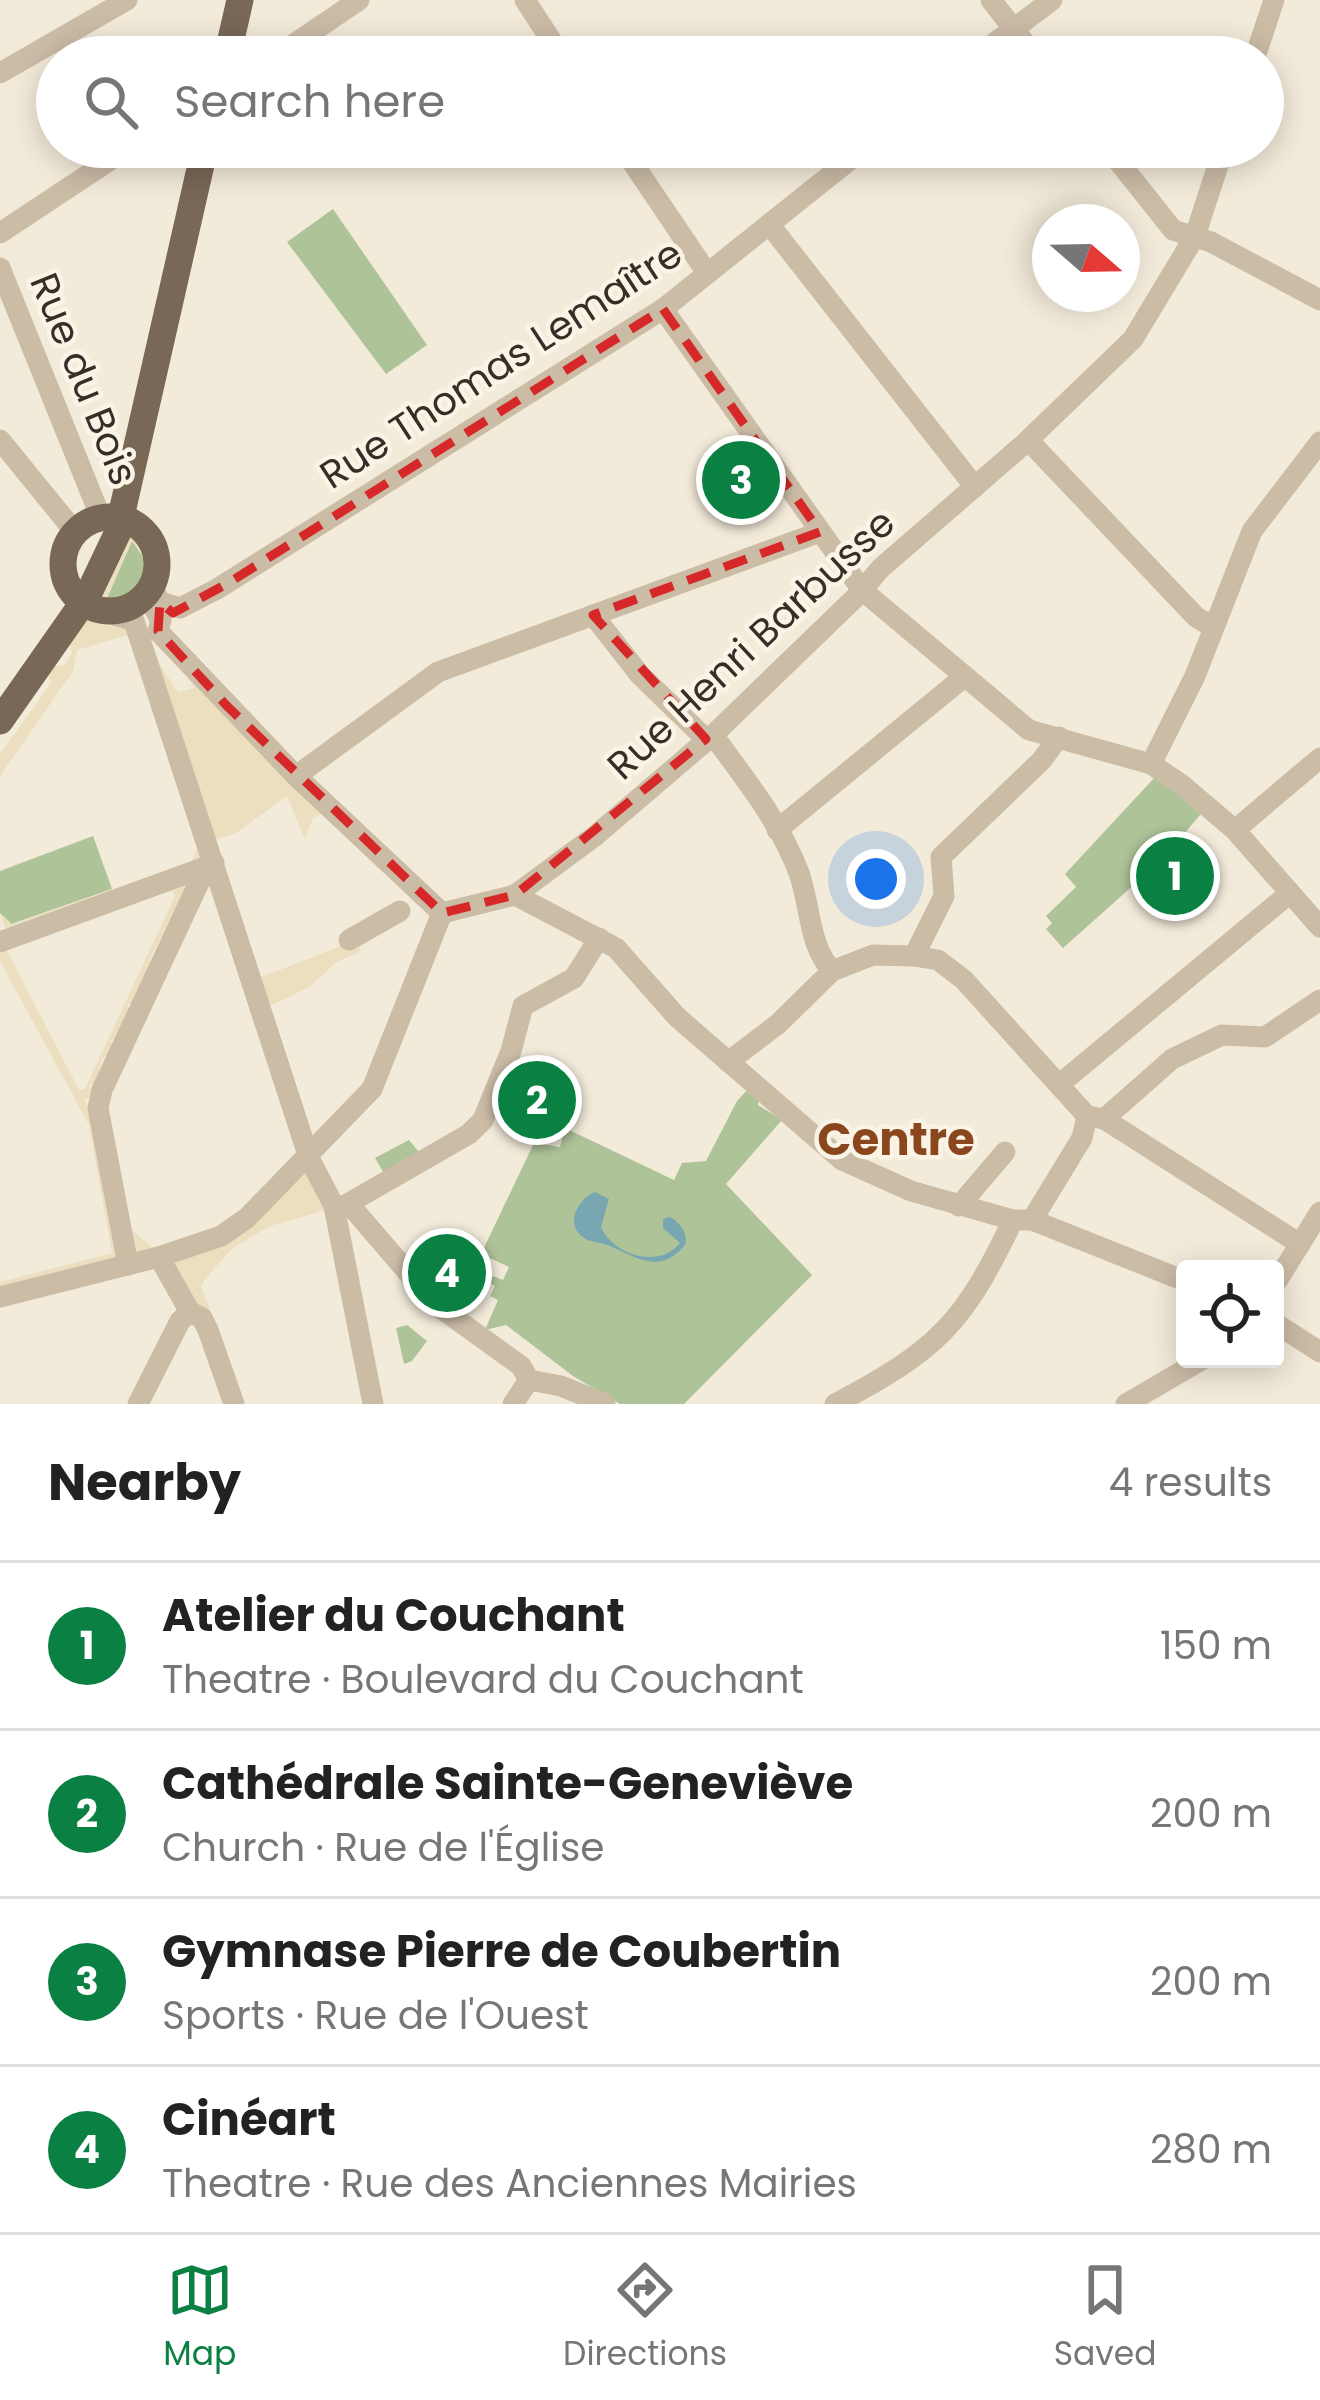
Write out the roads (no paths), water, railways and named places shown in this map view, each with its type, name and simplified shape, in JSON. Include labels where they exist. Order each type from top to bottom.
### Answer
[{"type":"main road","points":[[231,36],[239,0]]},
{"type":"main road","points":[[3,719],[94,608],[109,552],[111,518],[200,168]]},
{"type":"main road","points":[[111,518],[142,530],[155,549],[158,566],[147,608],[94,608],[68,587],[63,573],[67,544],[75,532],[111,518]]},
{"type":"street","points":[[64,36],[127,0]]},
{"type":"street","points":[[306,36],[359,0]]},
{"type":"street","points":[[525,0],[548,36]]},
{"type":"street","points":[[991,0],[1020,36]]},
{"type":"street","points":[[1013,27],[1016,0]]},
{"type":"street","points":[[1002,36],[1052,0]]},
{"type":"street","points":[[1262,36],[1274,0]]},
{"type":"street","points":[[0,73],[36,52]]},
{"type":"street","points":[[0,233],[98,168]]},
{"type":"street","points":[[636,168],[707,273]]},
{"type":"street","name":"Rue Thomas Lemaître","points":[[147,608],[180,608],[217,589],[663,309],[840,168]]},
{"type":"street","points":[[1126,168],[1187,235],[1320,300]]},
{"type":"street","name":"Rue Henri Barbusse","points":[[349,940],[421,907],[515,896],[668,776],[881,568],[1028,440],[1133,339],[1187,235],[1215,168]]},
{"type":"street","points":[[769,224],[975,487]]},
{"type":"street","name":"Rue du Bois","points":[[0,268],[111,518]]},
{"type":"street","points":[[663,309],[862,590],[1028,730],[1151,764],[1212,807],[1320,927]]},
{"type":"street","points":[[0,440],[75,532]]},
{"type":"street","points":[[1028,440],[1196,617],[1211,626]]},
{"type":"street","points":[[1151,764],[1195,676],[1252,531],[1320,442]]},
{"type":"street","points":[[296,776],[438,672],[820,532]]},
{"type":"street","points":[[0,1297],[159,1257],[234,1228],[309,1158],[372,1089],[421,907],[158,631],[161,620],[147,608],[94,608]]},
{"type":"street","points":[[147,608],[151,643]]},
{"type":"street","points":[[147,608],[214,863],[309,1158],[342,1208],[435,1304],[521,1366],[529,1380],[561,1386],[605,1404]]},
{"type":"street","points":[[593,615],[640,675],[710,737],[769,811],[799,873],[819,956],[832,971]]},
{"type":"street","points":[[777,830],[964,677]]},
{"type":"street","points":[[914,956],[944,896],[941,856],[1041,761],[1059,736]]},
{"type":"street","points":[[1235,830],[1320,758]]},
{"type":"street","points":[[2,938],[186,877],[214,863]]},
{"type":"street","points":[[128,1265],[98,1108],[102,1090],[202,875],[214,863]]},
{"type":"street","points":[[1061,1083],[1290,893]]},
{"type":"street","points":[[515,896],[616,948],[676,1017],[842,1160],[911,1191],[1022,1220],[1176,1278]]},
{"type":"street","points":[[342,1208],[469,1134],[483,1120],[523,1006],[574,978],[599,938]]},
{"type":"street","points":[[728,1062],[778,1024],[832,971],[872,955],[914,956],[948,966],[1096,1118],[1300,1244]]},
{"type":"street","points":[[835,1404],[913,1360],[948,1330],[1096,1118],[1172,1059],[1226,1034],[1265,1037],[1320,1000]]},
{"type":"street","points":[[959,1206],[1005,1152]]},
{"type":"street","points":[[342,1208],[373,1404]]},
{"type":"street","points":[[1284,1270],[1320,1212]]},
{"type":"street","points":[[159,1257],[190,1312],[202,1318],[234,1404]]},
{"type":"street","points":[[138,1404],[180,1321],[190,1312]]},
{"type":"street","points":[[1284,1329],[1320,1352]]},
{"type":"street","points":[[1132,1403],[1189,1368]]},
{"type":"street","points":[[513,1404],[529,1380]]},
{"type":"water","points":[[595,1192],[609,1199],[601,1227],[626,1252],[649,1257],[671,1251],[680,1243],[663,1228],[663,1219],[669,1217],[682,1228],[685,1245],[658,1262],[639,1259],[586,1239],[577,1232],[574,1219],[579,1205]]},
{"type":"place","name":"Gymnase Pierre de Coubertin","points":[[741,480]]},
{"type":"place","name":"Atelier du Couchant","points":[[1175,876]]},
{"type":"place","name":"Cathédrale Sainte-Geneviève","points":[[537,1100]]},
{"type":"place","name":"Cinéart","points":[[447,1273]]},
{"type":"district","name":"Centre","points":[[896,1139]]}]
